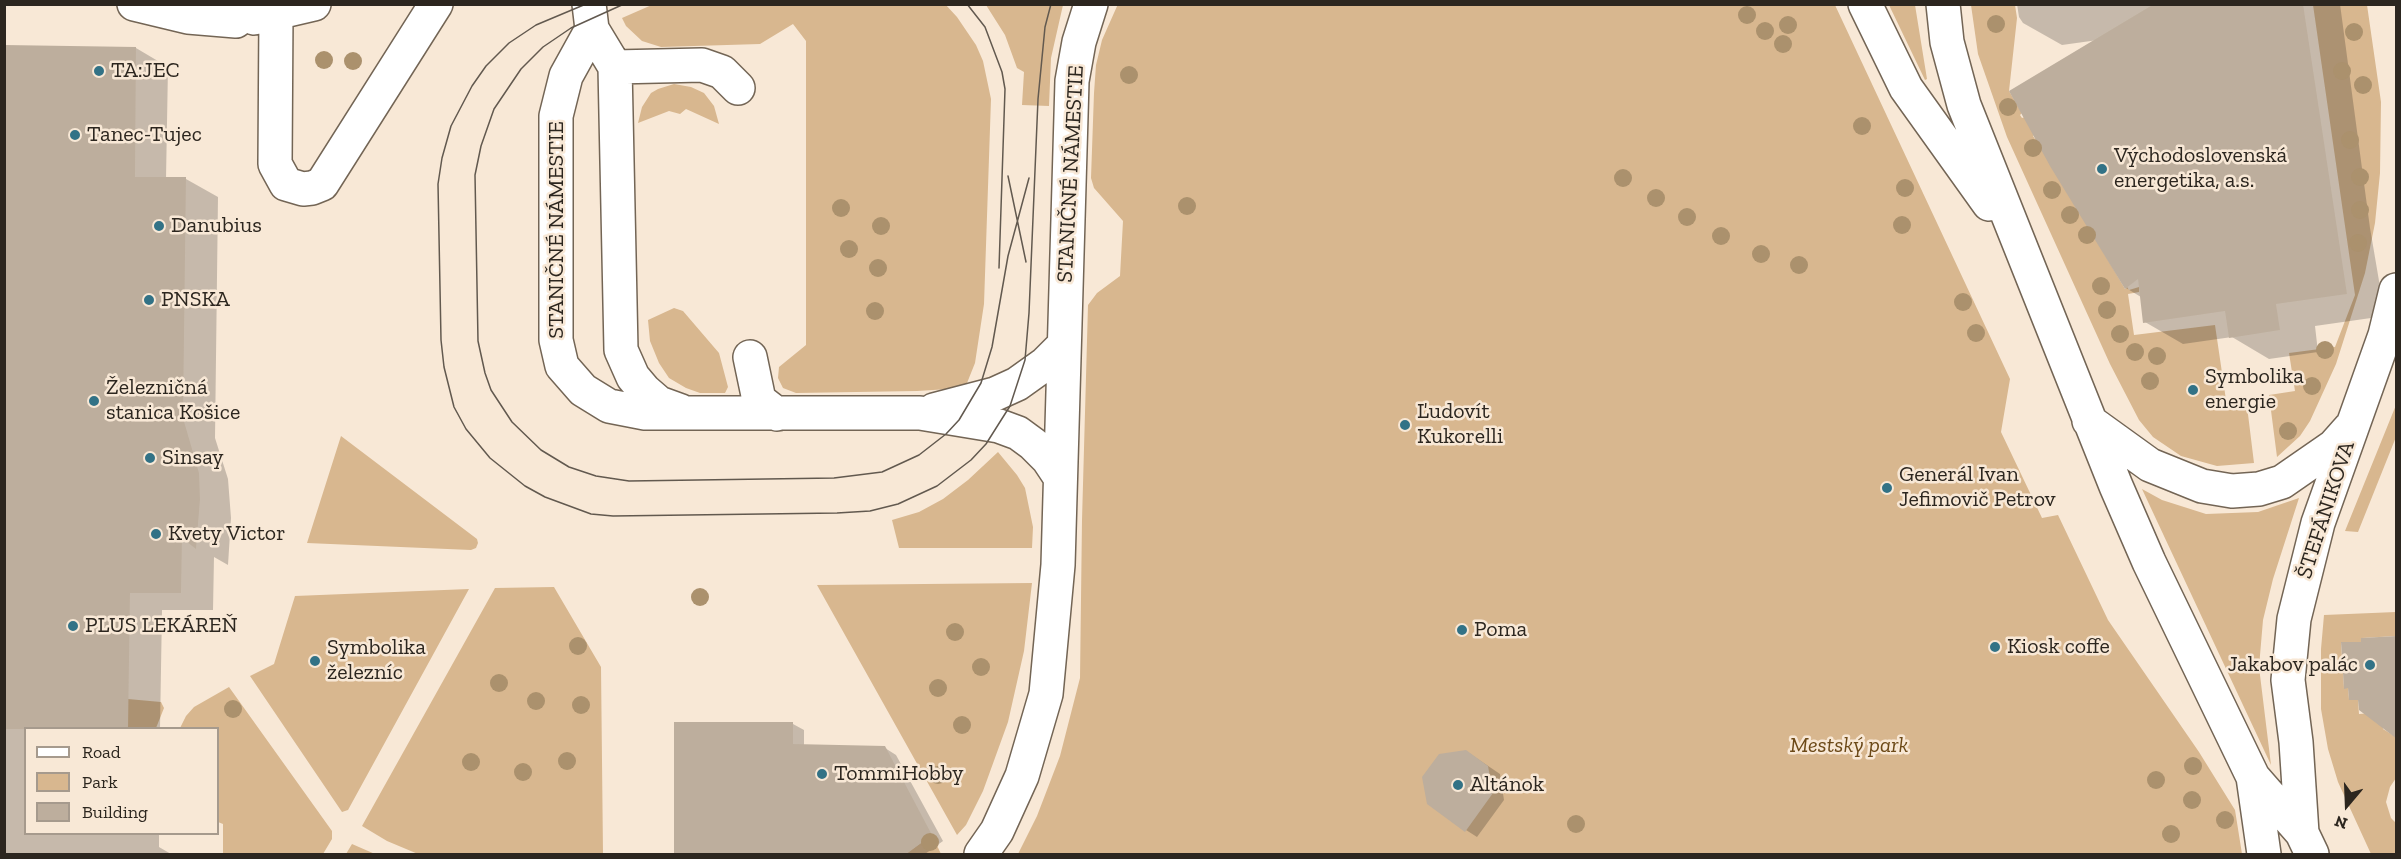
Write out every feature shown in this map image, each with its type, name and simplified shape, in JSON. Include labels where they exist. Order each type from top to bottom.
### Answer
[{"type":"street","points":[[152,6],[188,17],[235,13],[276,13],[314,4]]},
{"type":"street","points":[[276,13],[275,164],[285,184],[312,189],[322,184],[436,4]]},
{"type":"street","name":"STANIČNÉ NÁMESTIE","points":[[981,855],[998,831],[1022,776],[1046,694],[1058,565],[1072,81],[1081,34],[1091,4]]},
{"type":"street","points":[[1865,4],[1906,88],[2020,247]]},
{"type":"street","points":[[1943,4],[1947,42],[1964,105],[2020,247]]},
{"type":"street","name":"STANIČNÉ NÁMESTIE","points":[[591,17],[566,76],[556,116],[558,354],[562,366],[583,390],[609,406],[645,413],[920,413],[999,426],[1018,433],[1033,444],[1048,459],[1060,477]]},
{"type":"street","name":"STANIČNÉ NÁMESTIE","points":[[591,17],[615,66],[621,350],[633,377],[644,390],[667,408],[690,414]]},
{"type":"street","points":[[615,66],[702,65],[722,72],[738,88]]},
{"type":"street","name":"ŠTEFÁNIKOVA","points":[[2020,247],[2089,421],[2149,562],[2253,777],[2307,844]]},
{"type":"street","points":[[2355,422],[2385,335],[2397,290]]},
{"type":"street","name":"STANIČNÉ NÁMESTIE","points":[[920,413],[995,394],[1017,384],[1045,364],[1063,346]]},
{"type":"street","points":[[750,357],[759,400],[777,414]]},
{"type":"street","name":"ŠTEFÁNIKOVA","points":[[2089,421],[2150,465],[2202,486],[2232,491],[2259,489],[2282,482],[2334,446],[2355,422]]},
{"type":"street","name":"ŠTEFÁNIKOVA","points":[[2307,844],[2288,680],[2294,619],[2318,523],[2355,422]]},
{"type":"street","points":[[2253,777],[2264,855]]},
{"type":"green space","points":[[654,4],[945,4],[957,17],[976,45],[983,61],[991,99],[984,304],[975,363],[965,388],[796,393],[783,388],[778,378],[779,367],[806,345],[806,41],[793,24],[760,44],[661,47],[642,41],[626,26],[622,18]]},
{"type":"green space","name":"Mestský park","points":[[1118,4],[1835,5],[2010,379],[2001,432],[2042,518],[2058,515],[2108,620],[2199,752],[2235,810],[2242,854],[1018,854],[1037,816],[1060,756],[1080,678],[1088,305],[1097,293],[1120,276],[1123,221],[1094,188],[1091,178],[1094,93],[1096,65],[1102,40]]},
{"type":"green space","points":[[986,5],[1063,5],[1051,58],[1049,106],[1022,105],[1024,72],[1017,68],[1005,35]]},
{"type":"green space","points":[[1889,5],[1915,5],[1927,79],[1925,80]]},
{"type":"green space","points":[[1971,5],[2015,5],[2017,18],[2009,91],[2022,113],[2020,115],[2022,118],[2025,117],[2035,134],[2033,136],[2037,138],[2125,289],[2139,287],[2139,292],[2128,294],[2134,335],[2215,325],[2226,400],[2246,398],[2254,463],[2217,466],[2181,456],[2153,437],[2139,420],[2110,364],[2007,137],[1978,54]]},
{"type":"green space","points":[[2313,5],[2367,5],[2381,102],[2380,173],[2375,223],[2365,273],[2336,364],[2310,421],[2300,436],[2277,457],[2269,395],[2295,391],[2289,353],[2335,347],[2355,295]]},
{"type":"green space","points":[[674,84],[691,87],[704,93],[714,106],[719,124],[686,109],[680,114],[669,111],[638,123],[642,107],[651,93]]},
{"type":"green space","points":[[674,308],[683,311],[719,353],[728,387],[725,393],[700,393],[686,388],[669,378],[659,363],[650,341],[648,320]]},
{"type":"green space","points":[[2396,405],[2396,437],[2358,532],[2345,531]]},
{"type":"green space","points":[[341,436],[477,539],[476,548],[471,550],[307,543]]},
{"type":"green space","points":[[998,452],[1025,488],[1033,527],[1032,548],[899,548],[892,520],[919,512],[943,499]]},
{"type":"green space","points":[[2142,489],[2162,500],[2206,514],[2258,512],[2299,498],[2273,579],[2263,620],[2259,667],[2271,765]]},
{"type":"green space","points":[[1032,583],[1024,651],[1008,722],[983,791],[966,825],[957,835],[817,585]]},
{"type":"green space","points":[[554,587],[601,667],[603,854],[418,854],[387,841],[362,826],[495,588]]},
{"type":"green space","points":[[469,589],[348,810],[342,812],[250,676],[274,664],[295,596]]},
{"type":"green space","points":[[2396,612],[2396,636],[2362,638],[2361,642],[2341,643],[2344,688],[2348,688],[2349,699],[2358,700],[2359,714],[2386,712],[2382,718],[2383,729],[2396,737],[2396,778],[2390,787],[2386,802],[2391,818],[2396,823],[2396,854],[2371,854],[2338,782],[2328,749],[2321,709],[2321,649],[2324,615]]},
{"type":"green space","points":[[229,687],[332,831],[332,839],[323,854],[223,854],[223,824],[219,822],[219,727],[180,727],[194,707]]},
{"type":"green space","points":[[128,699],[161,702],[164,708],[156,727],[128,727]]},
{"type":"green space","points":[[932,835],[941,854],[905,854]]},
{"type":"green space","points":[[352,844],[375,854],[346,854]]},
{"type":"building","name":"Východoslovenská energetika, a.s.","points":[[2154,4],[2303,4],[2347,294],[2276,304],[2280,330],[2229,338],[2225,311],[2143,323],[2138,279],[2125,289],[2050,166],[2009,91]]},
{"type":"building","name":"Železničná stanica Košice","points":[[4,45],[136,47],[135,177],[186,177],[183,418],[199,473],[200,499],[196,549],[182,538],[181,593],[130,593],[128,727],[4,729]]},
{"type":"building","name":"Jakabov palác","points":[[2397,636],[2397,739],[2359,710],[2358,700],[2349,700],[2348,688],[2344,689],[2341,642],[2361,642],[2361,638]]},
{"type":"building","points":[[674,722],[793,722],[793,744],[885,746],[932,835],[905,855],[674,855]]},
{"type":"building","name":"Altánok","points":[[1466,750],[1488,766],[1493,793],[1465,832],[1427,804],[1422,777],[1439,754]]},
{"type":"tram line","points":[[586,4],[536,25],[509,43],[486,66],[472,86],[451,126],[438,184],[441,340],[444,367],[454,407],[466,429],[490,458],[525,486],[545,497],[591,514],[613,516],[870,511],[898,504],[937,486],[971,460],[986,444],[1010,406],[1025,360],[1038,99],[1045,27],[1051,4]]},
{"type":"tram line","points":[[624,4],[571,28],[543,47],[521,69],[494,109],[481,146],[475,175],[478,341],[485,373],[491,390],[512,422],[541,450],[569,467],[596,476],[629,481],[834,478],[882,472],[919,455],[946,434],[959,420],[981,383],[992,347],[1008,256],[1029,178]]},
{"type":"tram line","points":[[967,4],[985,27],[1002,72],[1005,89],[999,268]]},
{"type":"tram line","points":[[1008,176],[1026,262]]},
{"type":"place","name":"TA:JEC","points":[[99,71]]},
{"type":"place","name":"Tanec-Tujec","points":[[75,135]]},
{"type":"place","name":"Východoslovenská energetika, a.s.","points":[[2102,169]]},
{"type":"place","name":"Danubius","points":[[159,226]]},
{"type":"place","name":"PNSKA","points":[[149,300]]},
{"type":"place","name":"Symbolika energie","points":[[2193,390]]},
{"type":"place","name":"Železničná stanica Košice","points":[[94,401]]},
{"type":"place","name":"Ľudovít Kukorelli","points":[[1405,425]]},
{"type":"place","name":"Sinsay","points":[[150,458]]},
{"type":"place","name":"Generál Ivan Jefimovič Petrov","points":[[1887,488]]},
{"type":"place","name":"Kvety Victor","points":[[156,534]]},
{"type":"place","name":"PLUS LEKÁREŇ","points":[[73,626]]},
{"type":"place","name":"Poma","points":[[1462,630]]},
{"type":"place","name":"Kiosk coffe","points":[[1995,647]]},
{"type":"place","name":"Symbolika železníc","points":[[315,661]]},
{"type":"place","name":"Jakabov palác","points":[[2370,665]]},
{"type":"place","name":"TommiHobby","points":[[822,774]]},
{"type":"place","name":"Altánok","points":[[1458,785]]}]
